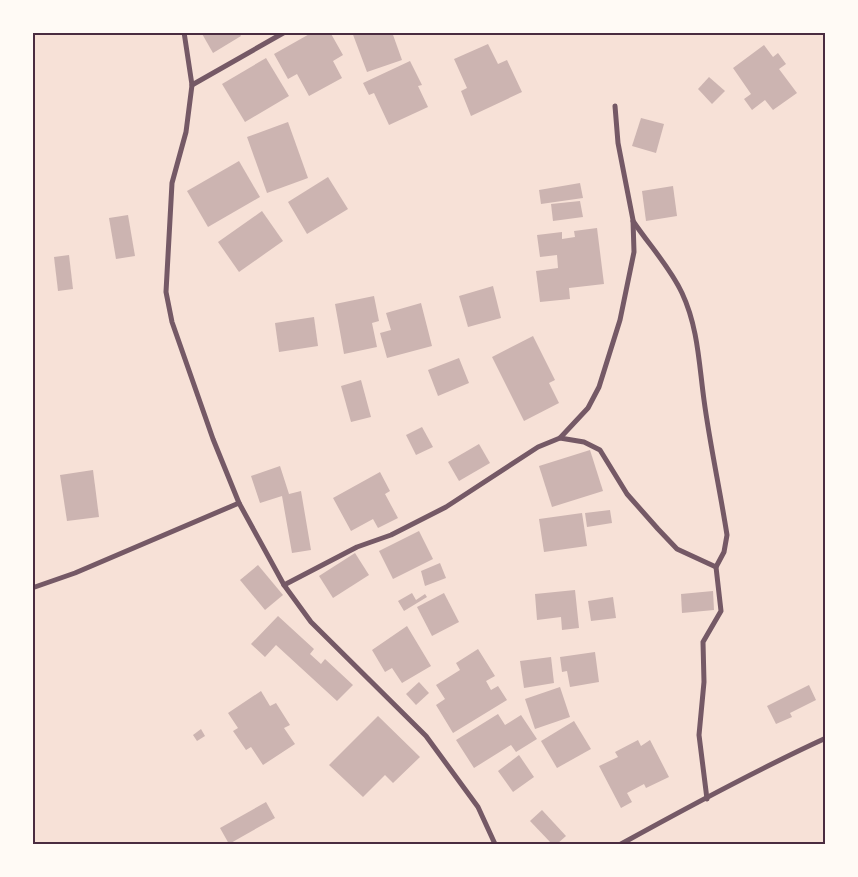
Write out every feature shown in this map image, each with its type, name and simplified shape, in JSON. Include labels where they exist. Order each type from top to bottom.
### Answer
[{"type":"street","points":[[184,32],[192,85],[186,132],[172,183],[166,292],[168,306],[213,439],[239,503],[284,586],[311,622],[426,736],[478,807],[495,844]]},
{"type":"street","points":[[192,85],[285,32]]},
{"type":"street","points":[[284,586],[357,547],[391,535],[446,507],[538,447],[560,438],[588,408],[599,387],[620,320],[634,252],[633,220],[618,143],[615,106]]},
{"type":"street","points":[[633,220],[650,248],[667,267],[682,293],[700,351],[704,400],[727,535],[724,552],[716,566],[722,611],[703,642],[704,682],[699,735],[707,799]]},
{"type":"street","points":[[560,438],[584,442],[600,450],[626,494],[658,529],[677,548],[716,566]]},
{"type":"street","points":[[32,588],[75,573],[239,503]]},
{"type":"street","points":[[621,844],[707,799],[751,773],[826,738]]},
{"type":"building","points":[[201,32],[239,32],[241,36],[213,53]]},
{"type":"building","points":[[313,32],[330,32],[343,55],[333,61],[342,78],[309,96],[297,74],[288,79],[274,54]]},
{"type":"building","points":[[352,32],[392,32],[402,60],[367,72]]},
{"type":"building","points":[[488,44],[498,64],[507,60],[522,92],[471,116],[461,91],[467,88],[454,59]]},
{"type":"building","points":[[764,45],[773,57],[778,53],[786,64],[779,69],[797,93],[773,110],[765,100],[752,110],[744,99],[751,94],[733,68]]},
{"type":"building","points":[[266,58],[289,96],[245,122],[222,84]]},
{"type":"building","points":[[410,61],[422,85],[418,86],[428,107],[389,125],[374,93],[369,95],[363,83]]},
{"type":"building","points":[[709,77],[725,91],[712,104],[698,89]]},
{"type":"building","points":[[641,118],[664,124],[656,153],[632,146]]},
{"type":"building","points":[[288,122],[308,178],[267,193],[247,137]]},
{"type":"building","points":[[239,161],[260,197],[208,227],[187,191]]},
{"type":"building","points":[[328,177],[348,209],[307,234],[288,202]]},
{"type":"building","points":[[580,183],[583,198],[541,204],[539,190]]},
{"type":"building","points":[[673,186],[677,216],[646,221],[642,191]]},
{"type":"building","points":[[580,201],[583,217],[553,221],[551,204]]},
{"type":"building","points":[[262,211],[283,241],[239,272],[218,242]]},
{"type":"building","points":[[128,215],[135,256],[116,259],[109,218]]},
{"type":"building","points":[[597,228],[604,284],[569,288],[570,299],[540,302],[536,271],[558,268],[557,255],[540,257],[537,235],[562,232],[562,239],[575,237],[574,231]]},
{"type":"building","points":[[69,255],[73,289],[58,291],[54,257]]},
{"type":"building","points":[[493,286],[501,318],[468,327],[459,296]]},
{"type":"building","points":[[374,296],[379,321],[372,323],[377,347],[344,354],[335,304]]},
{"type":"building","points":[[421,303],[432,346],[387,358],[380,333],[391,330],[386,313]]},
{"type":"building","points":[[314,317],[318,346],[279,352],[275,323]]},
{"type":"building","points":[[533,336],[555,380],[549,383],[559,403],[524,421],[492,357]]},
{"type":"building","points":[[459,358],[469,383],[438,396],[428,370]]},
{"type":"building","points":[[361,380],[371,417],[351,422],[341,386]]},
{"type":"building","points":[[422,427],[433,447],[416,455],[406,435]]},
{"type":"building","points":[[479,444],[490,463],[459,481],[448,462]]},
{"type":"building","points":[[590,450],[603,491],[552,507],[539,466]]},
{"type":"building","points":[[280,466],[289,494],[301,491],[311,550],[292,553],[282,496],[260,503],[251,476]]},
{"type":"building","points":[[93,470],[99,517],[67,521],[60,475]]},
{"type":"building","points":[[380,472],[390,491],[385,494],[398,518],[378,528],[373,519],[351,531],[333,498]]},
{"type":"building","points":[[610,510],[612,523],[587,527],[585,513]]},
{"type":"building","points":[[582,513],[587,546],[544,552],[539,519]]},
{"type":"building","points":[[419,531],[433,559],[393,579],[379,551]]},
{"type":"building","points":[[355,553],[369,575],[333,598],[319,576]]},
{"type":"building","points":[[440,563],[446,578],[425,586],[421,571]]},
{"type":"building","points":[[258,565],[283,595],[265,610],[240,580]]},
{"type":"building","points":[[575,590],[579,628],[562,630],[561,617],[537,620],[535,594]]},
{"type":"building","points":[[713,591],[714,610],[682,613],[681,594]]},
{"type":"building","points":[[412,593],[416,600],[425,594],[427,597],[404,611],[398,601]]},
{"type":"building","points":[[444,593],[459,622],[432,636],[417,607]]},
{"type":"building","points":[[613,597],[616,618],[591,621],[588,601]]},
{"type":"building","points":[[278,616],[314,649],[310,654],[321,664],[325,659],[353,685],[337,701],[276,645],[265,657],[251,644]]},
{"type":"building","points":[[407,626],[431,666],[402,683],[392,668],[385,672],[372,650]]},
{"type":"building","points":[[478,649],[495,676],[486,681],[491,690],[498,686],[507,700],[453,733],[436,705],[445,699],[436,685],[460,670],[456,663]]},
{"type":"building","points":[[595,652],[599,682],[570,687],[567,671],[562,672],[560,657]]},
{"type":"building","points":[[551,657],[554,683],[524,688],[520,661]]},
{"type":"building","points":[[419,682],[429,693],[416,705],[406,694]]},
{"type":"building","points":[[809,685],[816,700],[790,713],[792,717],[776,724],[767,706]]},
{"type":"building","points":[[560,687],[570,717],[535,729],[525,699]]},
{"type":"building","points":[[261,691],[270,706],[276,703],[290,725],[284,728],[295,744],[263,765],[251,747],[246,750],[233,731],[238,728],[228,713]]},
{"type":"building","points":[[498,714],[505,725],[521,715],[537,739],[516,752],[511,745],[474,768],[456,740]]},
{"type":"building","points":[[378,716],[420,757],[393,783],[385,775],[363,797],[329,765]]},
{"type":"building","points":[[574,721],[591,749],[557,768],[541,741]]},
{"type":"building","points":[[201,729],[205,736],[197,741],[193,735]]},
{"type":"building","points":[[638,740],[641,746],[650,740],[669,777],[646,788],[644,784],[627,793],[632,802],[621,808],[599,766],[618,757],[615,752]]},
{"type":"building","points":[[519,755],[534,777],[513,792],[498,771]]},
{"type":"building","points":[[266,802],[275,818],[229,844],[220,828]]},
{"type":"building","points":[[542,810],[566,836],[557,844],[552,844],[530,821]]}]
